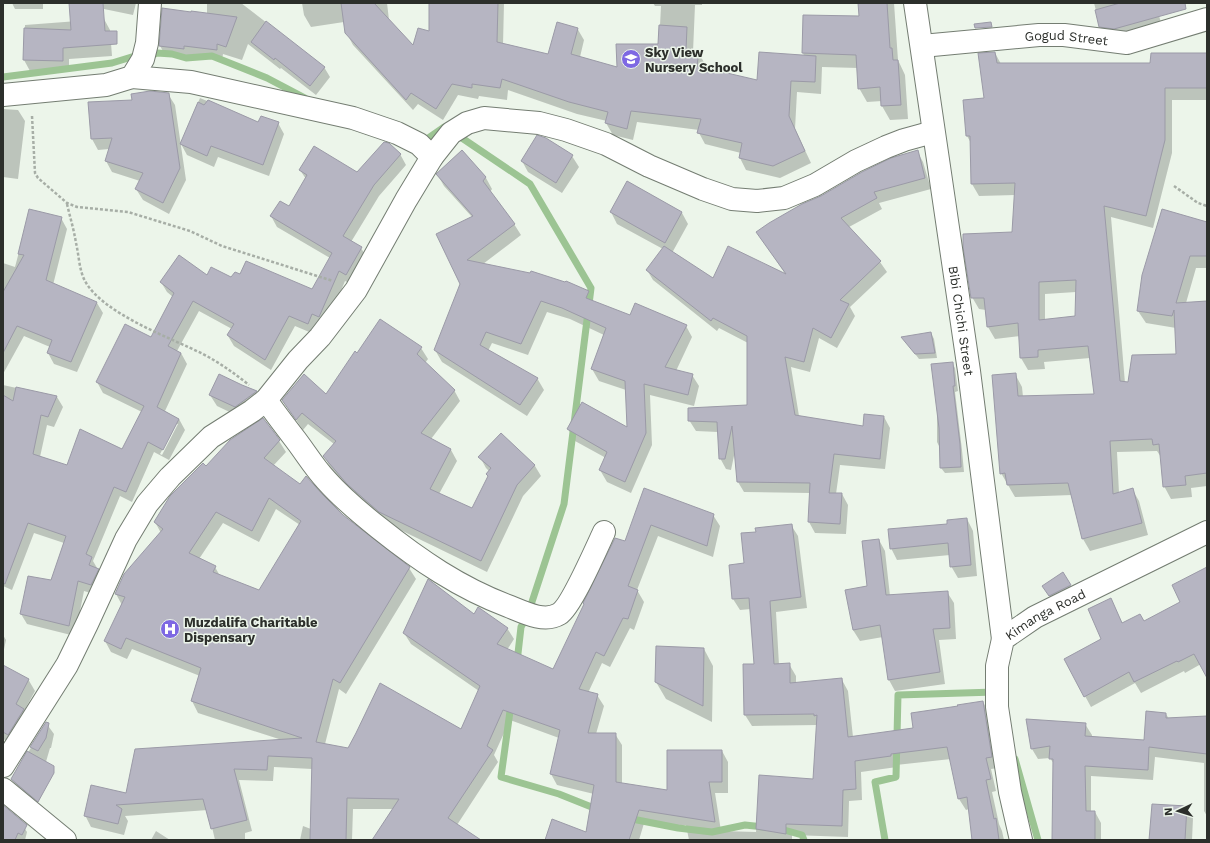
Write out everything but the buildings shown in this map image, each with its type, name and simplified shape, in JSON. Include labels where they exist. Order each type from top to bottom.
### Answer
[{"type":"street","points":[[132,77],[143,59],[147,43],[150,3]]},
{"type":"street","name":"Bibi Chichi Street","points":[[915,3],[933,132],[970,371],[1003,639]]},
{"type":"street","name":"Gogud Street","points":[[922,46],[1064,35],[1127,43],[1207,19]]},
{"type":"street","points":[[3,95],[106,85],[132,77],[191,82],[353,118],[397,133],[419,144],[432,156]]},
{"type":"street","points":[[3,766],[66,665],[87,624],[126,539],[147,504],[170,477],[211,437],[252,411],[266,400],[298,360],[320,337],[356,290],[386,233],[432,156],[451,133],[467,123],[484,118],[539,123],[566,130],[606,144],[649,166],[702,189],[732,199],[757,201],[784,198],[815,185],[856,161],[886,147],[933,132]]},
{"type":"street","points":[[266,400],[325,479],[354,508],[393,540],[430,566],[462,585],[490,599],[528,614],[550,618],[561,613],[577,588],[604,532]]},
{"type":"street","name":"Kimanga Road","points":[[1021,840],[1010,792],[997,707],[997,666],[1003,639],[1035,617],[1207,532]]},
{"type":"street","points":[[3,789],[66,840]]},
{"type":"path","points":[[31,93],[35,173],[38,178],[67,203],[77,207],[128,212],[146,217],[190,231],[222,246],[326,278],[356,290]]},
{"type":"path","points":[[1174,186],[1198,203],[1207,206]]},
{"type":"path","points":[[67,203],[81,269],[85,281],[91,289],[105,302],[133,321],[204,355],[232,371],[266,400]]},
{"type":"waterway","points":[[3,77],[112,63],[138,55],[143,59],[157,53],[172,54],[186,58],[212,56],[267,78],[305,98]]},
{"type":"waterway","points":[[421,143],[444,127],[447,129]]},
{"type":"waterway","points":[[456,134],[530,184],[591,288],[564,504],[528,614],[521,627],[517,662]]},
{"type":"waterway","points":[[885,840],[875,782],[896,777],[898,695],[995,692]]},
{"type":"waterway","points":[[511,704],[501,777],[559,794],[599,810]]},
{"type":"waterway","points":[[1015,759],[1038,840]]},
{"type":"waterway","points":[[627,818],[678,828],[712,832],[745,825],[764,827]]},
{"type":"waterway","points":[[777,828],[802,835],[804,840]]},
{"type":"place","name":"Sky View Nursery School","points":[[631,59]]},
{"type":"place","name":"Muzdalifa Charitable Dispensary","points":[[170,629]]}]
